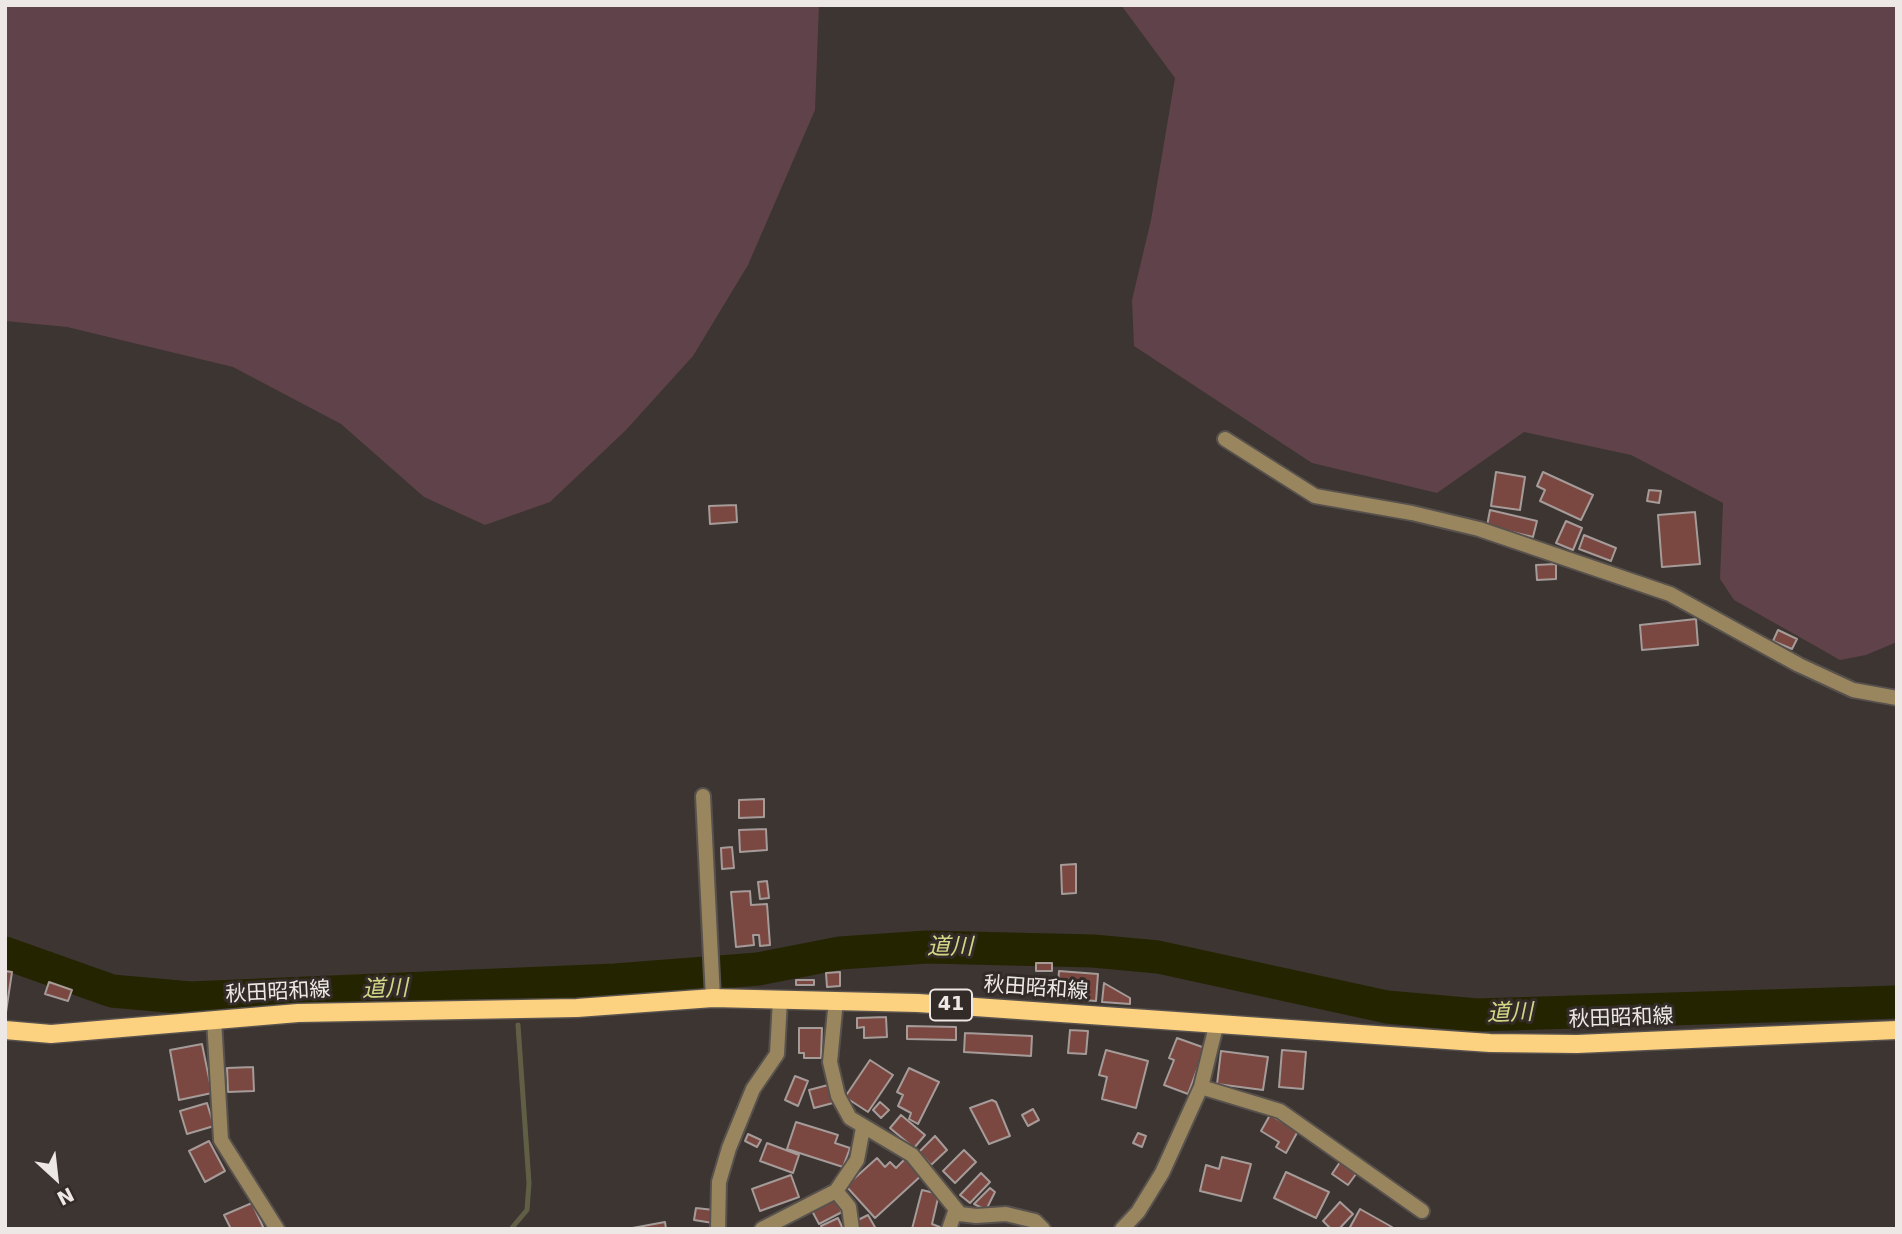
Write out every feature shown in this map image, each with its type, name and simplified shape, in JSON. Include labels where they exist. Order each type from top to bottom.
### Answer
[{"type":"main road","name":"秋田昭和線","points":[[5,1030],[51,1034],[298,1013],[578,1007],[713,998],[918,1003],[1216,1026],[1545,1044],[1897,1030]]},
{"type":"street","points":[[1225,439],[1315,496],[1412,513],[1479,529],[1670,594],[1799,665],[1853,690],[1897,698]]},
{"type":"street","points":[[703,796],[713,998]]},
{"type":"street","points":[[718,1229],[719,1182],[729,1148],[753,1089],[777,1054],[780,1000]]},
{"type":"street","points":[[835,1000],[830,1062],[838,1096],[850,1118],[912,1155],[960,1214],[1006,1214],[1035,1222],[1042,1229]]},
{"type":"street","points":[[214,1019],[221,1140],[277,1229]]},
{"type":"street","points":[[1122,1229],[1138,1212],[1162,1173],[1201,1087],[1216,1026]]},
{"type":"street","points":[[1201,1087],[1280,1111],[1422,1210]]},
{"type":"street","points":[[762,1229],[836,1191],[857,1160],[863,1128]]},
{"type":"street","points":[[836,1191],[849,1207],[852,1229]]},
{"type":"street","points":[[949,1229],[956,1209]]},
{"type":"shaded area","points":[[5,5],[819,5],[815,110],[748,265],[693,356],[626,430],[550,502],[485,525],[424,497],[341,424],[233,367],[67,327],[5,321]]},
{"type":"shaded area","points":[[1121,5],[1897,5],[1897,642],[1866,655],[1840,660],[1734,600],[1720,579],[1723,503],[1631,455],[1524,432],[1437,493],[1312,463],[1134,346],[1132,300],[1151,220],[1175,78]]},
{"type":"building","points":[[1496,472],[1525,477],[1520,510],[1491,506]]},
{"type":"building","points":[[1543,472],[1593,495],[1581,520],[1540,501],[1545,490],[1537,486]]},
{"type":"building","points":[[1649,490],[1661,491],[1659,503],[1647,501]]},
{"type":"building","points":[[736,505],[737,522],[710,524],[709,506]]},
{"type":"building","points":[[1490,510],[1537,521],[1533,537],[1487,526]]},
{"type":"building","points":[[1695,512],[1700,564],[1662,567],[1658,515]]},
{"type":"building","points":[[1566,521],[1582,528],[1573,550],[1556,543]]},
{"type":"building","points":[[1584,535],[1616,548],[1611,561],[1579,549]]},
{"type":"building","points":[[1556,564],[1556,579],[1537,580],[1536,565]]},
{"type":"building","points":[[1696,619],[1698,645],[1642,650],[1640,625]]},
{"type":"building","points":[[1778,630],[1797,639],[1792,649],[1773,641]]},
{"type":"building","points":[[764,799],[764,817],[739,818],[739,800]]},
{"type":"building","points":[[766,829],[767,850],[740,852],[739,830]]},
{"type":"building","points":[[732,847],[734,868],[722,869],[721,848]]},
{"type":"building","points":[[1076,864],[1076,893],[1062,894],[1061,865]]},
{"type":"building","points":[[767,881],[769,898],[760,899],[758,882]]},
{"type":"building","points":[[750,891],[751,905],[767,904],[770,945],[760,946],[759,935],[753,935],[754,945],[736,947],[731,892]]},
{"type":"building","points":[[1036,963],[1052,963],[1052,971],[1036,971]]},
{"type":"building","points":[[5,971],[12,972],[6,1012],[5,1012]]},
{"type":"building","points":[[1059,971],[1098,974],[1096,1001],[1057,998]]},
{"type":"building","points":[[840,972],[840,986],[827,987],[826,973]]},
{"type":"building","points":[[796,980],[814,980],[814,985],[796,985]]},
{"type":"building","points":[[49,982],[72,990],[68,1001],[45,994]]},
{"type":"building","points":[[1104,983],[1130,998],[1130,1004],[1102,1002]]},
{"type":"building","points":[[886,1017],[887,1037],[864,1038],[864,1027],[857,1028],[857,1018]]},
{"type":"building","points":[[907,1026],[956,1027],[956,1040],[907,1039]]},
{"type":"building","points":[[799,1028],[822,1028],[821,1058],[804,1058],[804,1053],[799,1053]]},
{"type":"building","points":[[1070,1030],[1088,1031],[1086,1054],[1068,1053]]},
{"type":"building","points":[[965,1033],[1032,1036],[1031,1056],[964,1052]]},
{"type":"building","points":[[1177,1038],[1205,1048],[1188,1094],[1164,1085],[1174,1060],[1169,1058]]},
{"type":"building","points":[[202,1044],[212,1093],[179,1100],[170,1050]]},
{"type":"building","points":[[1106,1050],[1148,1061],[1136,1108],[1102,1099],[1107,1077],[1099,1075]]},
{"type":"building","points":[[1282,1050],[1306,1052],[1303,1089],[1279,1087]]},
{"type":"building","points":[[1221,1051],[1268,1057],[1263,1090],[1217,1084]]},
{"type":"building","points":[[870,1060],[893,1075],[868,1112],[845,1097]]},
{"type":"building","points":[[253,1067],[254,1091],[228,1092],[227,1068]]},
{"type":"building","points":[[909,1068],[939,1082],[918,1124],[909,1119],[911,1113],[898,1106],[903,1095],[897,1092]]},
{"type":"building","points":[[795,1076],[808,1081],[798,1106],[785,1100]]},
{"type":"building","points":[[828,1085],[833,1103],[814,1108],[809,1090]]},
{"type":"building","points":[[992,1100],[996,1102],[1010,1136],[989,1144],[970,1108]]},
{"type":"building","points":[[880,1102],[889,1110],[881,1118],[873,1110]]},
{"type":"building","points":[[207,1103],[214,1126],[187,1134],[180,1111]]},
{"type":"building","points":[[1033,1109],[1039,1120],[1028,1126],[1022,1115]]},
{"type":"building","points":[[901,1115],[925,1135],[914,1148],[890,1128]]},
{"type":"building","points":[[1270,1115],[1298,1131],[1286,1153],[1276,1147],[1279,1142],[1261,1131]]},
{"type":"building","points":[[796,1122],[838,1135],[835,1143],[850,1148],[843,1167],[787,1149]]},
{"type":"building","points":[[1138,1133],[1146,1136],[1142,1147],[1133,1143]]},
{"type":"building","points":[[748,1134],[761,1140],[757,1147],[745,1141]]},
{"type":"building","points":[[935,1136],[947,1150],[931,1165],[919,1152]]},
{"type":"building","points":[[209,1141],[225,1171],[205,1182],[189,1151]]},
{"type":"building","points":[[767,1143],[799,1155],[793,1173],[760,1161]]},
{"type":"building","points":[[964,1150],[976,1162],[955,1183],[943,1171]]},
{"type":"building","points":[[907,1157],[923,1174],[875,1218],[846,1186],[877,1158],[885,1167],[890,1162],[896,1168]]},
{"type":"building","points":[[1222,1157],[1251,1164],[1241,1201],[1200,1191],[1206,1165],[1219,1169]]},
{"type":"building","points":[[1340,1162],[1356,1174],[1348,1185],[1332,1174]]},
{"type":"building","points":[[1286,1172],[1329,1192],[1316,1218],[1274,1198]]},
{"type":"building","points":[[981,1173],[990,1182],[970,1203],[960,1195]]},
{"type":"building","points":[[791,1175],[799,1197],[760,1211],[752,1189]]},
{"type":"building","points":[[990,1188],[995,1192],[986,1210],[974,1204]]},
{"type":"building","points":[[922,1190],[939,1194],[932,1224],[945,1229],[912,1229]]},
{"type":"building","points":[[834,1197],[842,1212],[819,1224],[811,1209]]},
{"type":"building","points":[[1340,1202],[1353,1214],[1339,1229],[1331,1229],[1323,1221]]},
{"type":"building","points":[[252,1203],[264,1229],[231,1229],[224,1215]]},
{"type":"building","points":[[696,1208],[714,1210],[713,1223],[694,1220]]},
{"type":"building","points":[[1360,1209],[1392,1227],[1391,1229],[1349,1229]]},
{"type":"building","points":[[868,1215],[876,1229],[860,1229],[856,1221]]},
{"type":"building","points":[[838,1218],[843,1229],[822,1229],[821,1226]]},
{"type":"building","points":[[665,1222],[666,1229],[627,1229]]},
{"type":"waterway","name":"道川","points":[[5,953],[112,991],[190,998],[615,980],[758,969],[840,953],[927,947],[1093,951],[1158,957],[1387,1007],[1477,1015],[1897,1002]]},
{"type":"waterway","points":[[519,983],[519,992]]},
{"type":"waterway","points":[[511,1229],[527,1210],[529,1183],[518,1025]]}]
